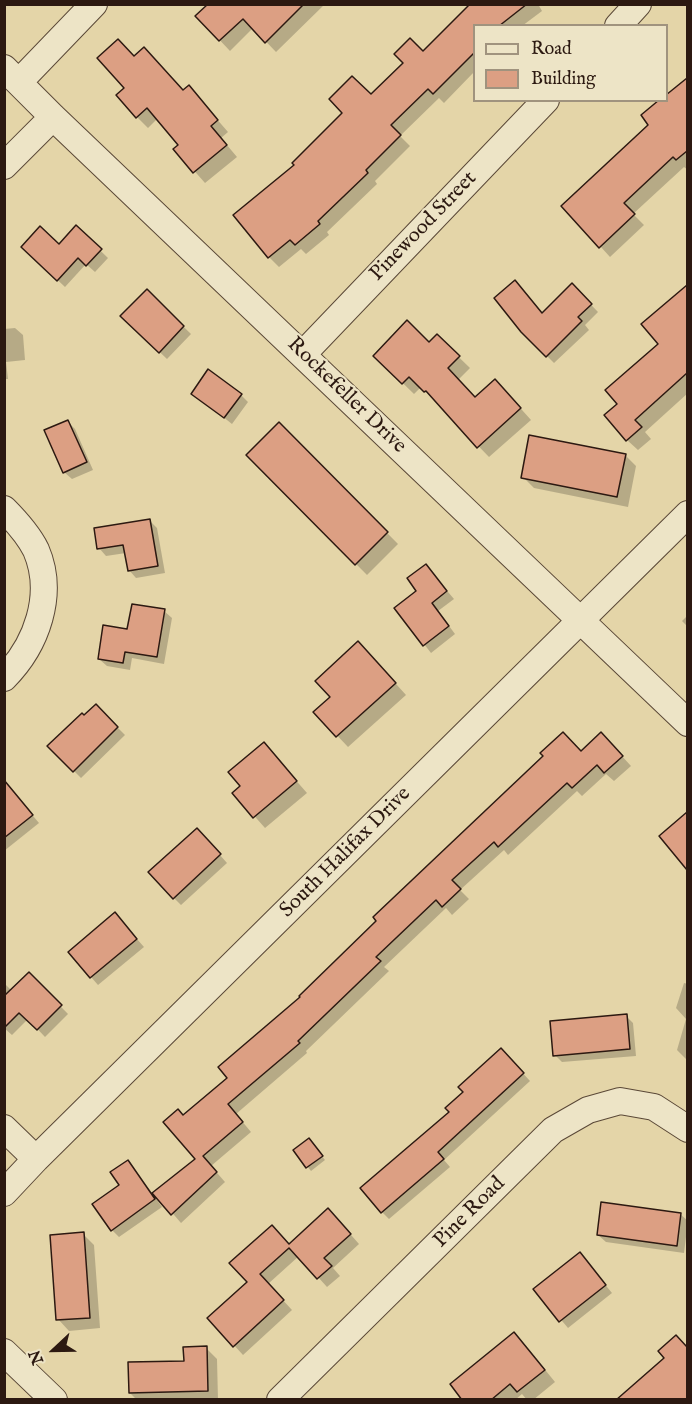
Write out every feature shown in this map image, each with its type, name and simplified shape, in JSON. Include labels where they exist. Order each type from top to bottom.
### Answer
[{"type":"street","points":[[12,75],[94,4]]},
{"type":"street","points":[[620,24],[638,4]]},
{"type":"street","name":"Rockefeller Drive","points":[[12,75],[53,117],[687,723]]},
{"type":"street","name":"Pinewood Street","points":[[303,354],[544,102]]},
{"type":"street","points":[[4,166],[53,117]]},
{"type":"street","points":[[4,509],[23,529],[36,550],[45,581],[42,612],[32,638],[15,667],[4,678]]},
{"type":"street","name":"South Halifax Drive","points":[[4,1192],[687,514]]},
{"type":"street","name":"Pine Road","points":[[280,1400],[554,1131],[588,1110],[620,1101],[654,1107],[687,1129]]},
{"type":"street","points":[[4,1128],[36,1159]]},
{"type":"street","points":[[4,1352],[54,1400]]},
{"type":"building","points":[[208,4],[304,4],[265,43],[243,19],[219,41],[195,16]]},
{"type":"building","points":[[470,4],[527,4],[502,24],[473,24],[473,54],[433,94],[428,89],[391,125],[401,135],[366,170],[368,173],[318,221],[320,224],[295,245],[290,240],[268,258],[233,215],[294,165],[292,163],[342,113],[329,99],[352,76],[371,94],[403,63],[394,54],[410,38],[423,51]]},
{"type":"building","points":[[118,39],[134,56],[144,47],[183,90],[189,85],[218,120],[211,126],[227,145],[193,173],[173,149],[178,145],[147,108],[136,118],[116,95],[124,88],[97,58]]},
{"type":"building","points":[[687,78],[687,151],[676,160],[673,157],[624,203],[635,214],[599,248],[561,206],[648,125],[641,115],[657,102],[668,102],[668,93]]},
{"type":"building","points":[[76,225],[102,249],[86,266],[78,258],[57,281],[21,247],[40,226],[59,244]]},
{"type":"building","points":[[515,280],[542,313],[572,283],[592,304],[578,317],[582,321],[546,357],[521,332],[494,298]]},
{"type":"building","points":[[687,285],[687,373],[635,420],[642,427],[626,441],[604,415],[617,404],[605,390],[658,344],[641,324]]},
{"type":"building","points":[[147,289],[184,326],[159,353],[120,316]]},
{"type":"building","points":[[407,320],[429,342],[437,334],[460,356],[448,368],[475,397],[495,379],[521,408],[477,448],[426,391],[424,392],[409,377],[402,384],[373,356]]},
{"type":"building","points":[[208,369],[242,394],[224,418],[191,394]]},
{"type":"building","points":[[68,420],[87,462],[63,473],[44,430]]},
{"type":"building","points":[[279,422],[388,532],[355,565],[246,455]]},
{"type":"building","points":[[529,435],[626,454],[617,497],[521,478]]},
{"type":"building","points":[[150,519],[158,566],[128,571],[123,545],[97,549],[94,528]]},
{"type":"building","points":[[426,564],[447,591],[432,603],[449,626],[423,646],[394,608],[416,591],[407,578]]},
{"type":"building","points":[[132,604],[165,609],[157,657],[125,652],[123,663],[98,659],[103,625],[127,629]]},
{"type":"building","points":[[358,641],[396,683],[336,737],[313,712],[330,697],[315,681]]},
{"type":"building","points":[[96,704],[118,727],[73,772],[47,746],[82,713],[84,715]]},
{"type":"building","points":[[563,732],[581,751],[601,732],[623,756],[604,773],[597,765],[572,788],[567,783],[498,847],[494,842],[452,880],[461,889],[442,907],[436,900],[376,957],[381,961],[298,1041],[300,1043],[228,1104],[243,1122],[203,1156],[217,1172],[171,1215],[152,1193],[195,1159],[163,1122],[178,1109],[183,1115],[227,1078],[218,1067],[300,997],[376,921],[373,917],[543,756],[540,753]]},
{"type":"building","points":[[264,742],[297,781],[253,818],[232,793],[240,786],[228,772]]},
{"type":"building","points":[[4,780],[33,815],[4,838]]},
{"type":"building","points":[[687,812],[687,870],[659,836]]},
{"type":"building","points":[[197,828],[221,854],[173,899],[148,872]]},
{"type":"building","points":[[115,912],[137,939],[90,978],[68,952]]},
{"type":"building","points":[[29,972],[62,1005],[37,1030],[19,1013],[4,1028],[4,996]]},
{"type":"building","points":[[627,1014],[630,1049],[553,1056],[550,1021]]},
{"type":"building","points":[[501,1048],[524,1073],[438,1152],[444,1159],[381,1213],[360,1188],[449,1112],[445,1108],[463,1092],[458,1087]]},
{"type":"building","points":[[309,1138],[323,1156],[306,1168],[293,1150]]},
{"type":"building","points":[[128,1160],[155,1199],[111,1231],[92,1204],[119,1185],[110,1172]]},
{"type":"building","points":[[601,1202],[681,1213],[677,1246],[597,1235]]},
{"type":"building","points":[[328,1208],[351,1234],[324,1258],[332,1266],[317,1279],[289,1248],[260,1274],[284,1300],[233,1347],[207,1318],[247,1282],[229,1263],[272,1225],[289,1244]]},
{"type":"building","points":[[84,1232],[90,1318],[56,1320],[50,1235]]},
{"type":"building","points":[[580,1252],[606,1285],[559,1322],[533,1289]]},
{"type":"building","points":[[514,1332],[545,1370],[517,1392],[510,1384],[491,1400],[462,1400],[450,1384]]},
{"type":"building","points":[[676,1335],[687,1347],[687,1400],[616,1400],[664,1358],[658,1351]]},
{"type":"building","points":[[207,1346],[208,1391],[129,1393],[128,1362],[184,1361],[183,1347]]}]
